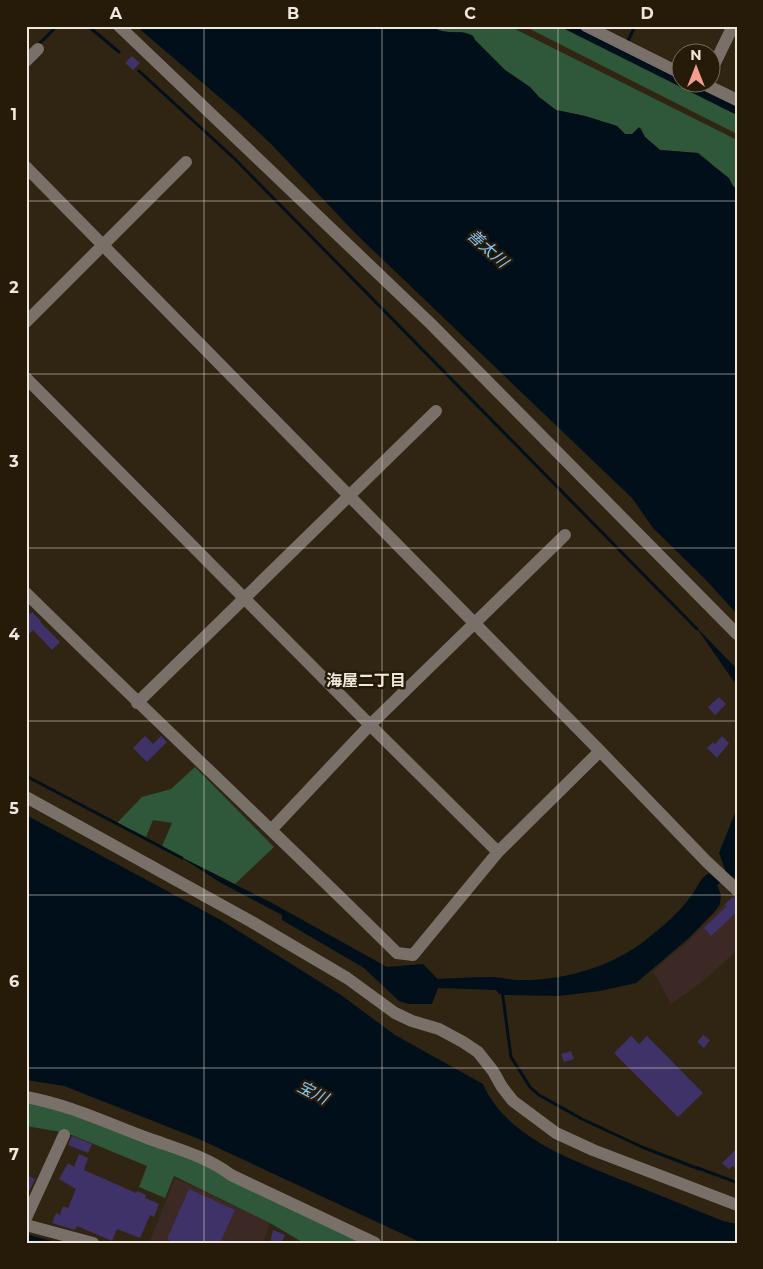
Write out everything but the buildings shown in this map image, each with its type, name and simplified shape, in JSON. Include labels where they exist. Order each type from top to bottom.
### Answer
[{"type":"street","points":[[119,26],[431,324],[737,634]]},
{"type":"street","points":[[586,26],[670,68]]},
{"type":"street","points":[[720,52],[733,26]]},
{"type":"street","points":[[26,61],[38,49]]},
{"type":"street","points":[[720,90],[737,100]]},
{"type":"street","points":[[26,322],[186,162]]},
{"type":"street","points":[[26,167],[600,750],[707,862],[737,890]]},
{"type":"street","points":[[26,378],[370,726],[498,852]]},
{"type":"street","points":[[137,703],[436,411]]},
{"type":"street","points":[[272,829],[370,726],[565,535]]},
{"type":"street","points":[[26,593],[137,703],[272,829],[397,954],[413,955],[498,852],[600,750]]},
{"type":"street","points":[[26,797],[252,922],[347,978],[395,1013],[412,1021],[439,1029],[463,1042],[478,1052],[513,1101],[556,1133],[611,1157],[737,1205]]},
{"type":"street","points":[[26,1097],[66,1106],[188,1152],[375,1243]]},
{"type":"street","points":[[26,1218],[64,1135]]},
{"type":"street","points":[[26,1225],[93,1243]]},
{"type":"shaded area","points":[[734,895],[737,897],[737,950],[706,979],[671,1004],[653,971],[688,941]]},
{"type":"shaded area","points":[[175,1178],[270,1223],[263,1243],[149,1243]]},
{"type":"green space","points":[[432,26],[509,26],[737,140],[737,189],[709,161],[698,153],[660,150],[645,137],[641,128],[632,134],[625,134],[617,126],[585,116],[556,110],[539,97],[530,87],[505,70],[473,36],[442,31]]},
{"type":"green space","points":[[524,26],[559,26],[670,82],[670,92],[691,92],[737,115],[737,134]]},
{"type":"green space","points":[[195,767],[274,847],[235,884],[162,846],[172,823],[153,820],[146,837],[117,823],[142,797],[171,789]]},
{"type":"green space","points":[[26,1100],[38,1102],[220,1170],[368,1243],[304,1243],[270,1223],[174,1176],[165,1198],[139,1187],[147,1166],[67,1133],[26,1126]]},
{"type":"water","name":"善太川","points":[[136,26],[432,26],[442,31],[468,34],[473,36],[505,70],[530,87],[539,97],[556,110],[585,116],[617,126],[625,134],[632,134],[639,127],[645,137],[660,150],[698,153],[729,178],[737,189],[737,614],[705,579],[653,528],[632,498],[356,234],[272,145],[239,114]]},
{"type":"water","points":[[559,26],[577,26],[670,74],[670,82]]},
{"type":"water","points":[[691,92],[706,92],[737,107],[737,115]]},
{"type":"water","points":[[696,627],[737,669],[737,686]]},
{"type":"water","points":[[737,808],[737,879],[729,875],[717,885],[721,895],[720,904],[715,911],[690,937],[636,983],[600,991],[559,996],[506,995],[499,994],[496,990],[438,988],[432,1004],[408,1004],[399,1001],[364,968],[282,920],[282,915],[221,883],[179,856],[272,903],[387,967],[423,964],[438,979],[491,977],[535,980],[569,975],[603,965],[633,949],[681,908],[706,875],[709,873],[717,880],[726,872],[719,853]]},
{"type":"water","name":"宝川","points":[[26,815],[219,919],[341,995],[395,1035],[483,1084],[494,1103],[508,1120],[545,1146],[586,1166],[723,1221],[737,1224],[737,1243],[422,1243],[199,1139],[64,1086],[26,1080]]},
{"type":"water","points":[[697,1166],[737,1181],[737,1184],[696,1169]]},
{"type":"water","points":[[26,1234],[59,1243],[38,1243],[26,1240]]},
{"type":"waterway","points":[[38,45],[57,26]]},
{"type":"waterway","points":[[88,26],[119,52]]},
{"type":"waterway","points":[[628,41],[635,26]]},
{"type":"waterway","points":[[139,71],[235,159],[697,629]]},
{"type":"waterway","points":[[26,776],[182,858]]},
{"type":"waterway","points":[[502,990],[511,1057],[530,1087],[539,1095],[582,1119],[642,1147],[699,1169]]},
{"type":"district","name":"海屋二丁目","points":[[366,680]]}]
